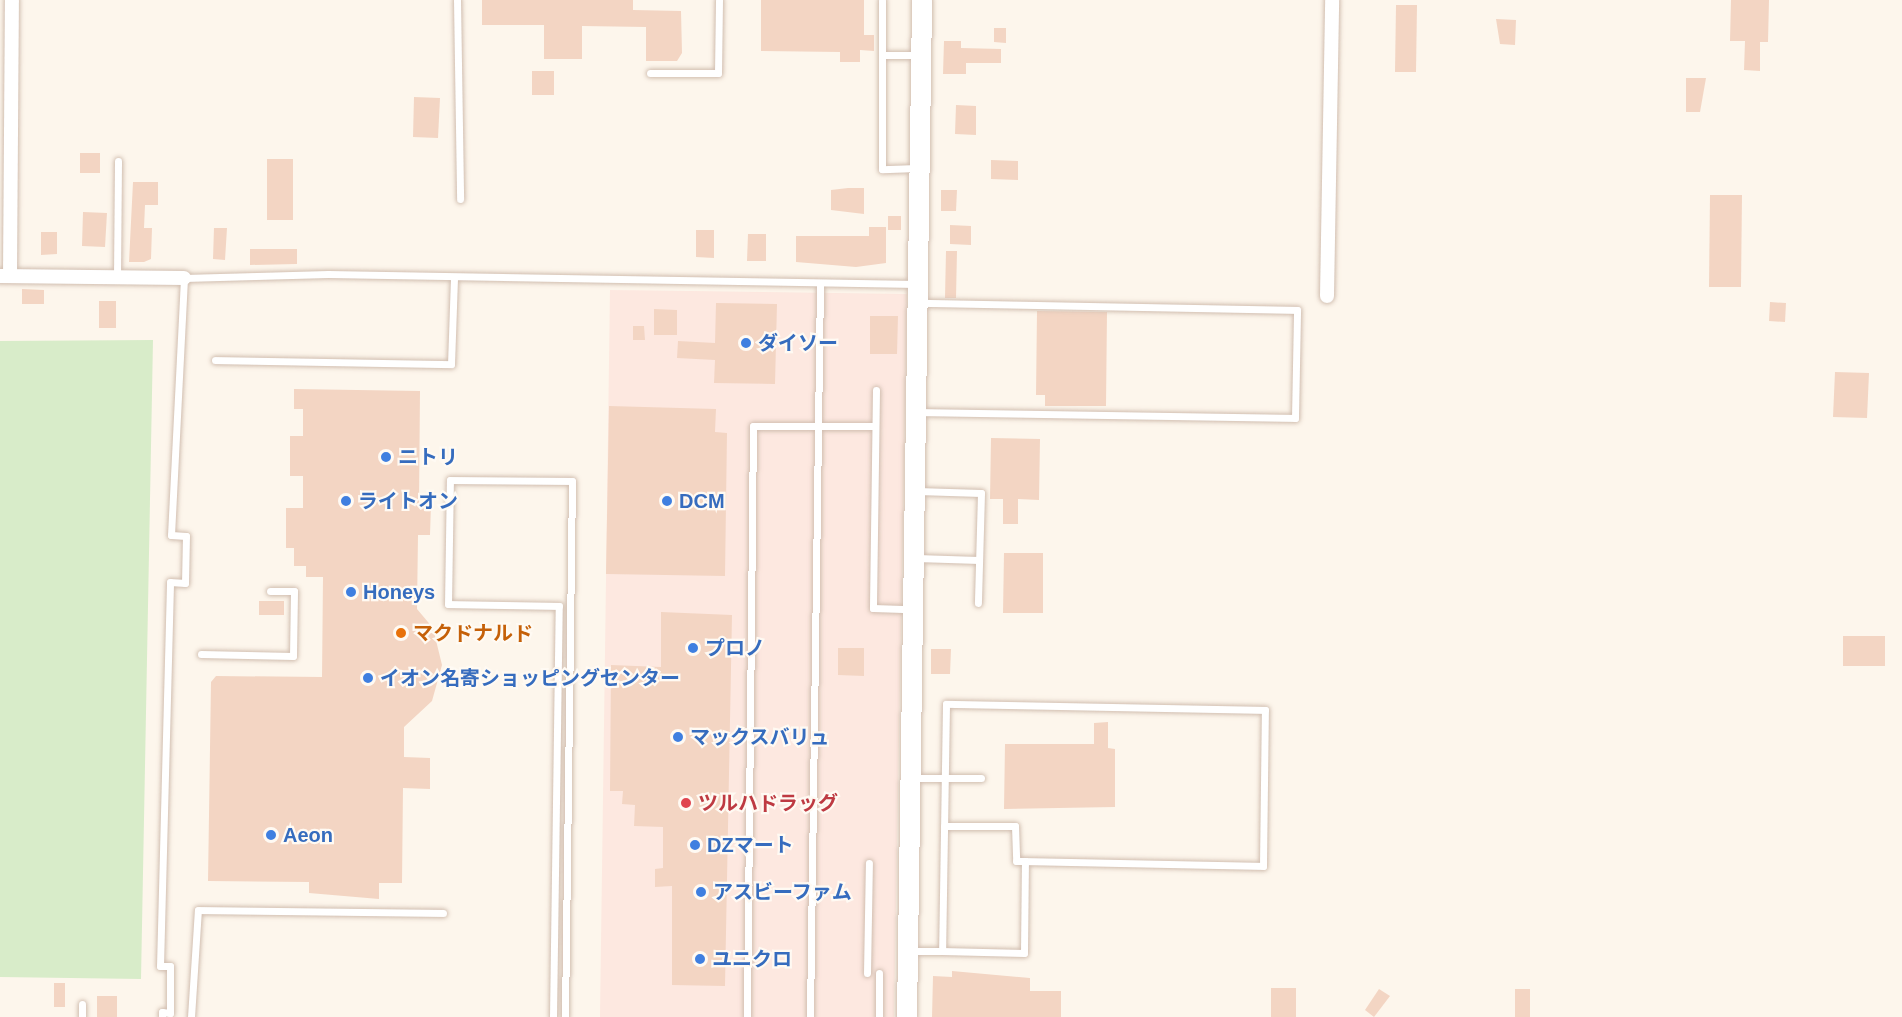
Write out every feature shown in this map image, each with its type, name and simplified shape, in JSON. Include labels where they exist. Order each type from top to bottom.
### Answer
[{"type":"street","points":[[12,0],[5,276],[184,278]]},
{"type":"street","points":[[907,1017],[922,0]]},
{"type":"street","points":[[1326,296],[1332,0]]},
{"type":"lane","points":[[457,0],[460,199]]},
{"type":"lane","points":[[650,73],[718,73],[719,0]]},
{"type":"lane","points":[[882,0],[882,169],[919,168]]},
{"type":"lane","points":[[882,55],[921,54]]},
{"type":"lane","points":[[117,277],[118,161]]},
{"type":"lane","points":[[162,1017],[162,1012],[170,1013],[170,966],[160,966],[170,582],[185,583],[186,536],[171,536],[184,278],[454,277],[820,283],[917,294],[1297,310],[1295,418],[916,411]]},
{"type":"lane","points":[[215,360],[451,364],[454,277]]},
{"type":"lane","points":[[810,1017],[820,283]]},
{"type":"lane","points":[[876,390],[873,608],[913,609]]},
{"type":"lane","points":[[747,1017],[753,426],[875,426]]},
{"type":"lane","points":[[553,1017],[559,606],[448,604],[450,480],[572,481],[565,1017]]},
{"type":"lane","points":[[914,491],[981,493],[978,603]]},
{"type":"lane","points":[[914,558],[980,560]]},
{"type":"lane","points":[[201,654],[293,656],[294,591],[270,591]]},
{"type":"lane","points":[[942,951],[944,826],[945,778],[946,704],[1265,710],[1263,866],[1016,861],[1015,826],[944,826]]},
{"type":"lane","points":[[911,778],[981,778]]},
{"type":"lane","points":[[908,951],[1024,953],[1025,861]]},
{"type":"lane","points":[[867,973],[869,863]]},
{"type":"lane","points":[[191,1017],[198,910],[443,913]]},
{"type":"lane","points":[[879,973],[879,1017]]},
{"type":"lane","points":[[82,1004],[82,1017]]},
{"type":"shaded area","points":[[610,290],[907,294],[894,1017],[600,1017]]},
{"type":"green space","points":[[153,340],[141,979],[0,977],[0,341]]},
{"type":"building","points":[[482,0],[633,0],[633,10],[681,11],[682,53],[677,61],[646,61],[646,27],[582,26],[582,59],[544,59],[544,25],[482,25]]},
{"type":"building","points":[[761,0],[864,0],[864,35],[874,35],[874,51],[860,50],[860,62],[840,62],[840,52],[761,51]]},
{"type":"building","points":[[1731,0],[1769,0],[1768,42],[1760,42],[1760,71],[1744,70],[1745,41],[1730,41]]},
{"type":"building","points":[[1396,5],[1417,5],[1416,72],[1395,72]]},
{"type":"building","points":[[1496,19],[1516,20],[1515,45],[1500,44]]},
{"type":"building","points":[[994,28],[1006,28],[1006,43],[994,42]]},
{"type":"building","points":[[944,41],[961,41],[961,48],[1001,49],[1001,63],[966,63],[966,74],[943,74]]},
{"type":"building","points":[[532,71],[554,71],[554,95],[532,95]]},
{"type":"building","points":[[1686,78],[1706,78],[1700,112],[1686,112]]},
{"type":"building","points":[[414,97],[440,98],[438,138],[413,137]]},
{"type":"building","points":[[956,105],[976,106],[976,135],[955,134]]},
{"type":"building","points":[[80,153],[100,153],[100,173],[80,173]]},
{"type":"building","points":[[267,159],[293,159],[293,220],[267,220]]},
{"type":"building","points":[[991,160],[1018,161],[1018,180],[991,179]]},
{"type":"building","points":[[133,182],[158,182],[158,205],[145,205],[144,228],[152,228],[151,259],[144,262],[129,262]]},
{"type":"building","points":[[864,188],[864,214],[831,210],[831,190]]},
{"type":"building","points":[[941,190],[957,190],[956,211],[941,211]]},
{"type":"building","points":[[1710,195],[1742,195],[1741,287],[1709,287]]},
{"type":"building","points":[[83,212],[107,213],[105,247],[82,246]]},
{"type":"building","points":[[888,216],[901,216],[901,230],[888,230]]},
{"type":"building","points":[[950,225],[971,226],[971,245],[950,244]]},
{"type":"building","points":[[869,227],[886,227],[886,263],[856,267],[796,262],[796,236],[869,236]]},
{"type":"building","points":[[214,228],[227,228],[225,260],[213,259]]},
{"type":"building","points":[[696,230],[714,230],[714,258],[696,257]]},
{"type":"building","points":[[41,232],[57,232],[57,254],[41,255]]},
{"type":"building","points":[[748,234],[766,234],[766,261],[747,261]]},
{"type":"building","points":[[250,249],[297,249],[297,264],[250,265]]},
{"type":"building","points":[[946,251],[957,251],[956,298],[945,298]]},
{"type":"building","points":[[22,289],[44,290],[44,304],[22,304]]},
{"type":"building","points":[[99,301],[116,301],[116,328],[99,328]]},
{"type":"building","points":[[1770,302],[1786,303],[1785,322],[1769,321]]},
{"type":"building","name":"ダイソー","points":[[716,303],[777,304],[775,384],[714,383],[715,360],[677,358],[678,341],[715,343]]},
{"type":"building","points":[[654,309],[677,310],[677,335],[654,335]]},
{"type":"building","points":[[1037,311],[1107,312],[1106,406],[1045,406],[1045,395],[1036,395]]},
{"type":"building","points":[[870,316],[898,316],[897,354],[870,354]]},
{"type":"building","points":[[633,326],[644,326],[645,340],[633,340]]},
{"type":"building","points":[[1835,372],[1869,373],[1867,418],[1833,417]]},
{"type":"building","points":[[294,389],[420,391],[419,504],[431,504],[430,535],[418,535],[417,609],[433,628],[442,665],[432,701],[404,727],[404,757],[430,758],[430,789],[403,788],[402,883],[379,883],[379,899],[309,893],[309,882],[208,881],[211,682],[216,676],[322,677],[323,577],[306,577],[306,566],[294,566],[294,548],[286,548],[286,508],[303,508],[303,476],[290,476],[290,436],[303,436],[303,409],[294,409]]},
{"type":"building","name":"DCM","points":[[609,406],[716,409],[715,432],[727,433],[725,576],[606,574]]},
{"type":"building","points":[[991,438],[1040,439],[1039,500],[1018,499],[1018,524],[1003,524],[1003,499],[990,499]]},
{"type":"building","points":[[1004,553],[1043,553],[1043,613],[1003,613]]},
{"type":"building","points":[[259,601],[284,601],[284,615],[259,615]]},
{"type":"building","points":[[661,612],[732,615],[725,986],[672,985],[672,886],[655,887],[655,869],[663,868],[663,827],[634,826],[635,805],[622,804],[623,791],[610,791],[611,665],[661,667]]},
{"type":"building","points":[[1843,636],[1885,636],[1885,666],[1843,666]]},
{"type":"building","points":[[838,648],[864,648],[864,676],[838,675]]},
{"type":"building","points":[[931,649],[951,649],[950,674],[931,674]]},
{"type":"building","points":[[1108,722],[1108,748],[1115,749],[1115,807],[1004,809],[1005,744],[1094,744],[1094,723]]},
{"type":"building","points":[[952,971],[1030,978],[1030,991],[1061,991],[1061,1017],[932,1017],[933,976],[952,977]]},
{"type":"building","points":[[54,983],[65,983],[65,1007],[54,1007]]},
{"type":"building","points":[[1271,988],[1296,988],[1296,1017],[1271,1017]]},
{"type":"building","points":[[1379,989],[1390,996],[1374,1017],[1365,1010]]},
{"type":"building","points":[[1515,989],[1530,989],[1530,1017],[1515,1017]]},
{"type":"building","points":[[97,996],[117,996],[117,1017],[97,1017]]},
{"type":"place","name":"ダイソー","points":[[746,343]]},
{"type":"place","name":"ニトリ","points":[[386,457]]},
{"type":"place","name":"ライトオン","points":[[346,501]]},
{"type":"place","name":"DCM","points":[[667,501]]},
{"type":"place","name":"Honeys","points":[[351,592]]},
{"type":"place","name":"マクドナルド","points":[[401,633]]},
{"type":"place","name":"プロノ","points":[[693,648]]},
{"type":"place","name":"イオン名寄ショッピングセンター","points":[[368,678]]},
{"type":"place","name":"マックスバリュ","points":[[678,737]]},
{"type":"place","name":"ツルハドラッグ","points":[[686,803]]},
{"type":"place","name":"Aeon","points":[[271,835]]},
{"type":"place","name":"DZマート","points":[[695,845]]},
{"type":"place","name":"アスビーファム","points":[[701,892]]},
{"type":"place","name":"ユニクロ","points":[[700,959]]}]
